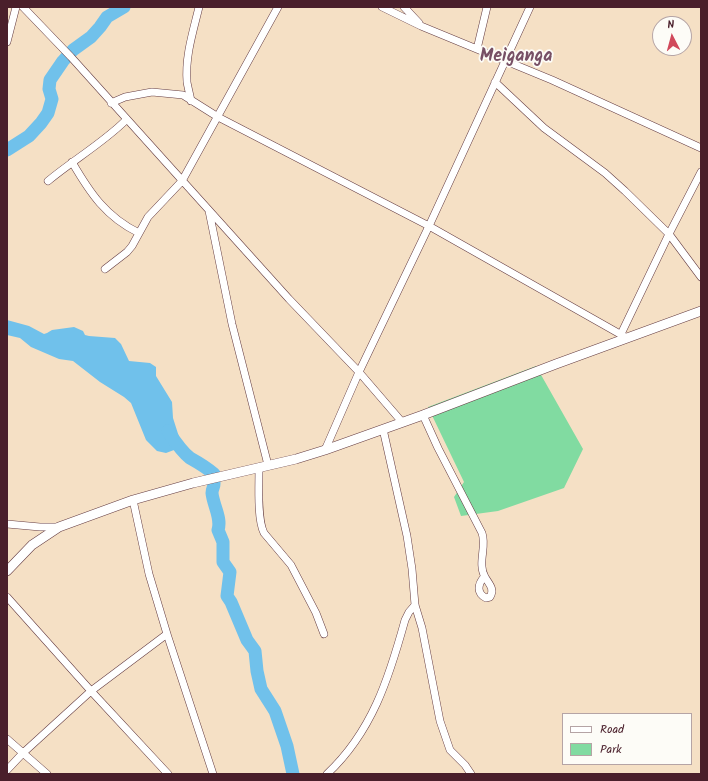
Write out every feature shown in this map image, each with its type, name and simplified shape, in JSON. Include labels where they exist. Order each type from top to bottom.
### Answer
[{"type":"street","points":[[7,42],[16,7]]},
{"type":"street","points":[[23,7],[71,57],[126,120],[289,299],[359,372],[402,422]]},
{"type":"street","points":[[191,101],[187,82],[187,64],[189,47],[198,7]]},
{"type":"street","points":[[105,269],[127,252],[132,246],[148,217],[182,181],[278,7]]},
{"type":"street","points":[[382,7],[421,26],[552,80],[701,148]]},
{"type":"street","points":[[404,7],[421,26]]},
{"type":"street","points":[[477,49],[487,7]]},
{"type":"street","points":[[325,450],[359,372],[429,226],[530,7]]},
{"type":"street","points":[[495,82],[544,128],[611,178],[669,234],[701,277]]},
{"type":"street","points":[[111,103],[125,97],[152,92],[183,95],[218,117],[429,226],[624,336]]},
{"type":"street","points":[[48,181],[98,144],[126,120]]},
{"type":"street","points":[[72,162],[98,202],[122,224],[139,233]]},
{"type":"street","points":[[624,336],[669,234],[701,172]]},
{"type":"street","points":[[209,211],[232,324],[268,465]]},
{"type":"street","points":[[7,571],[32,545],[59,526],[133,500],[325,450],[423,415],[624,336],[701,311]]},
{"type":"street","points":[[423,415],[438,448],[482,533],[484,544],[481,566],[484,577]]},
{"type":"street","points":[[383,429],[409,543],[415,606],[422,628],[443,730],[450,750],[465,765],[471,774]]},
{"type":"street","points":[[259,468],[260,516],[262,529],[264,534],[283,555],[298,577],[324,634]]},
{"type":"street","points":[[133,500],[149,574],[166,634],[213,774]]},
{"type":"street","points":[[7,524],[40,527],[59,526]]},
{"type":"street","points":[[7,597],[91,692],[168,774]]},
{"type":"street","points":[[327,774],[350,750],[365,728],[378,702],[405,620],[409,612],[415,606]]},
{"type":"street","points":[[7,770],[23,753],[91,692],[166,634]]},
{"type":"street","points":[[7,739],[47,774]]},
{"type":"green space","points":[[536,366],[583,449],[564,488],[498,511],[461,516],[454,497],[464,482],[428,407]]},
{"type":"water","points":[[7,320],[29,326],[44,334],[52,330],[74,327],[83,331],[85,335],[115,338],[121,344],[129,361],[150,363],[156,367],[156,376],[172,402],[173,418],[180,440],[178,446],[174,450],[166,453],[157,451],[146,440],[131,403],[73,361],[59,359],[31,347],[20,338],[7,335]]},
{"type":"waterway","points":[[7,150],[29,136],[48,113],[52,99],[49,89],[50,80],[63,61],[73,50],[91,37],[107,17],[124,7]]},
{"type":"waterway","points":[[168,431],[190,458],[214,474],[212,493],[219,521],[218,530],[223,542],[223,562],[230,572],[227,596],[247,640],[255,651],[261,689],[275,711],[287,746],[293,774]]},
{"type":"district","name":"Meiganga","points":[[516,58]]}]
